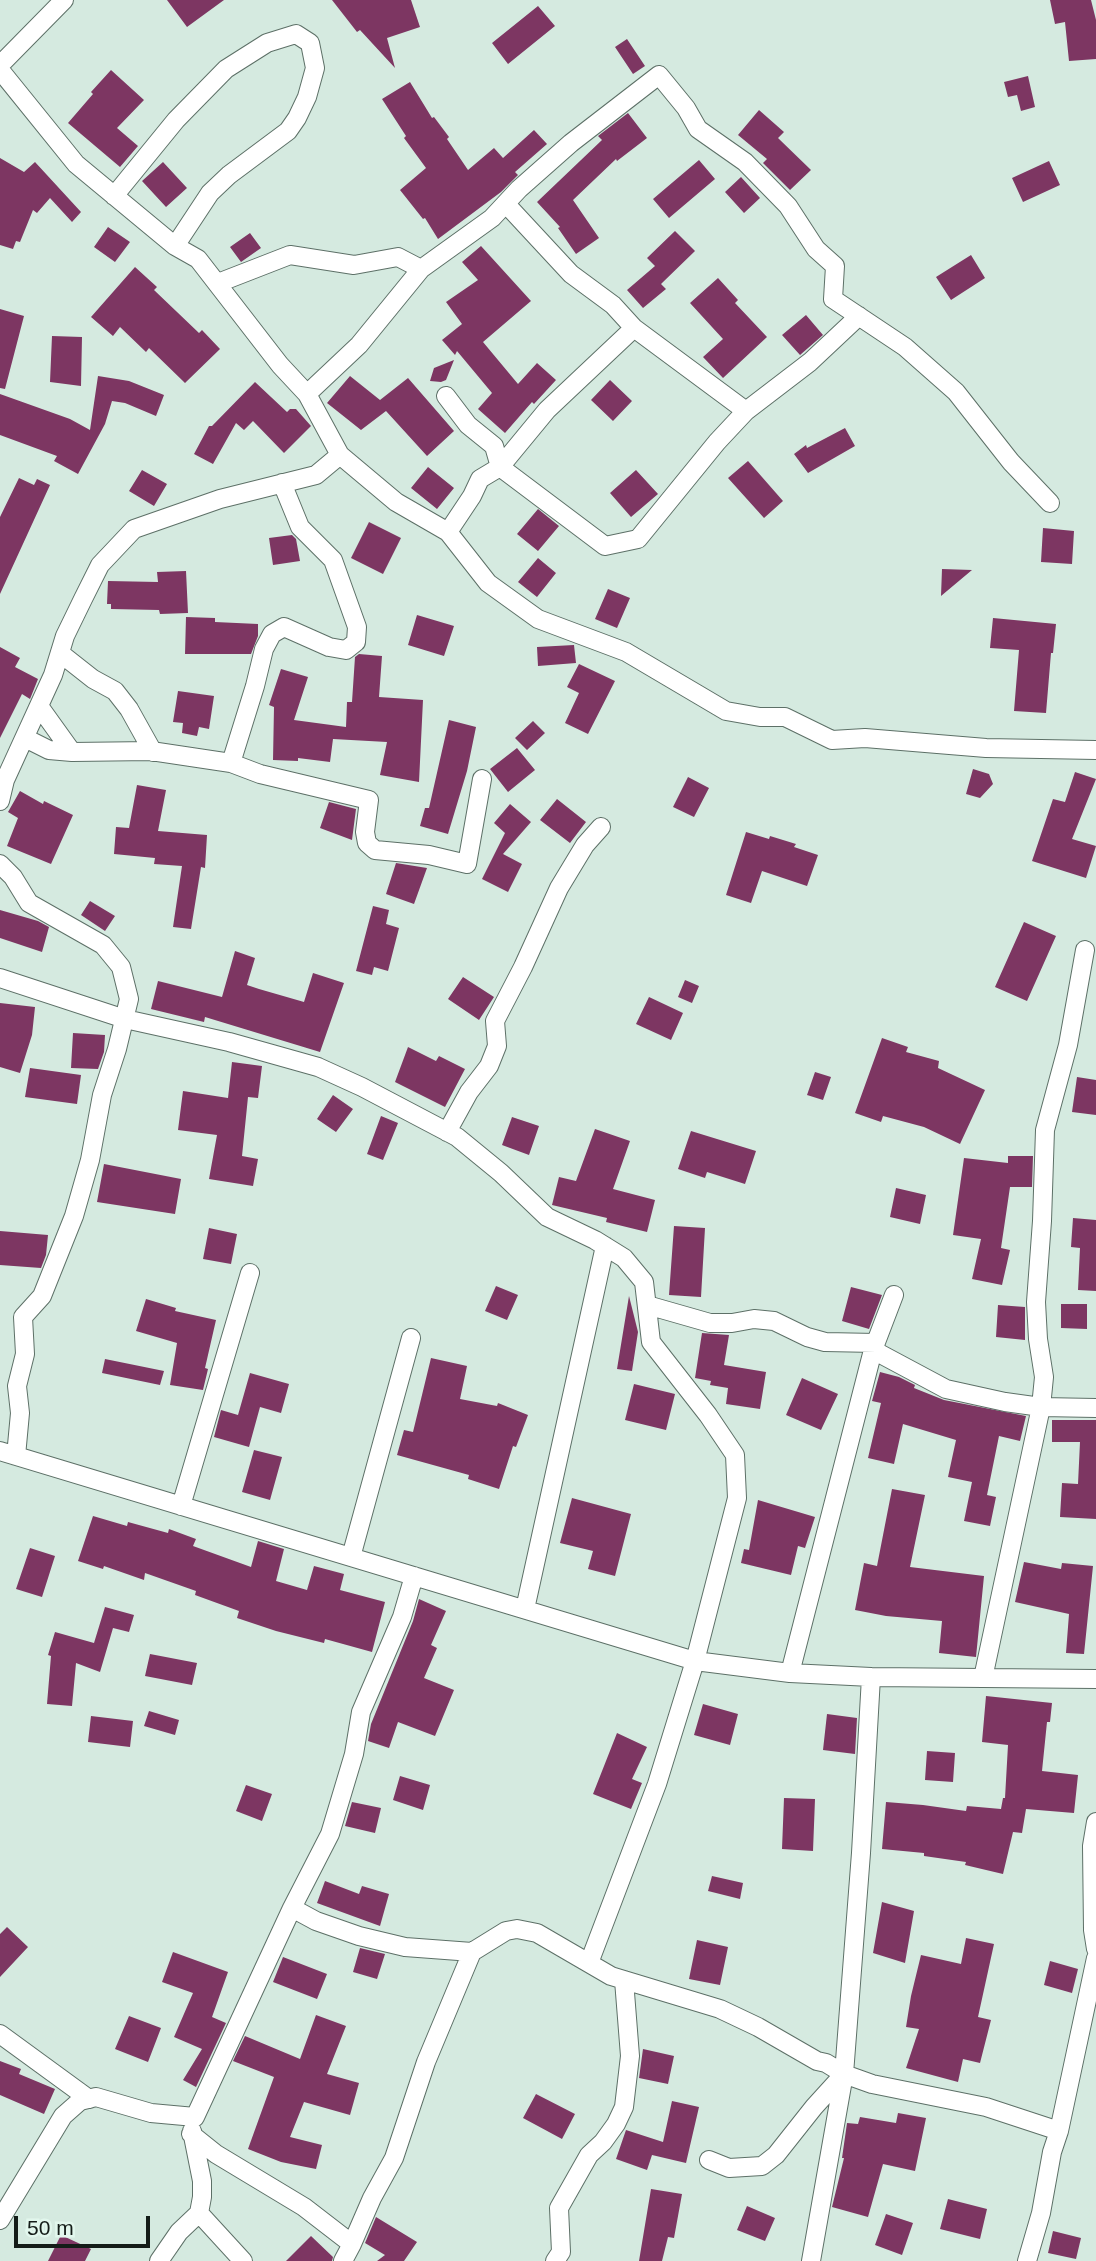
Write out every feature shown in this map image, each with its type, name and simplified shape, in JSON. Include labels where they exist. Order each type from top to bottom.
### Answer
[{"type":"street","points":[[64,0],[0,68],[76,164],[175,246],[198,259],[257,337],[307,394],[340,455],[396,502],[448,532],[488,583],[538,619],[626,652],[726,711],[760,717],[785,717],[832,740],[865,738],[986,748],[1096,750]]},
{"type":"street","points":[[114,196],[176,120],[226,69],[267,43],[296,34],[310,43],[315,68],[307,97],[297,118],[288,131],[229,175],[210,193],[175,246]]},
{"type":"street","points":[[307,394],[359,345],[421,269],[492,218],[571,144],[659,75],[686,108],[698,129],[745,162],[788,206],[816,248],[835,266],[833,299],[905,347],[956,392],[1011,462],[1050,503]]},
{"type":"street","points":[[506,204],[571,274],[612,305],[634,328],[746,411]]},
{"type":"street","points":[[218,283],[290,256],[354,264],[398,257],[421,269]]},
{"type":"street","points":[[446,396],[468,425],[494,446],[500,467],[605,546],[619,544],[638,539],[717,442],[746,411],[810,362],[859,316]]},
{"type":"street","points":[[448,532],[480,479],[500,467],[547,410],[634,328]]},
{"type":"street","points":[[0,801],[5,780],[39,706],[65,636],[100,565],[134,529],[220,499],[316,475],[340,455]]},
{"type":"street","points":[[231,763],[256,686],[264,649],[272,634],[284,627],[329,647],[346,650],[356,642],[357,627],[333,560],[300,527],[282,483]]},
{"type":"street","points":[[60,653],[115,691],[130,709],[153,752]]},
{"type":"street","points":[[39,706],[72,752]]},
{"type":"street","points":[[24,738],[49,750],[153,752],[231,763],[260,774],[369,800],[365,832],[367,843],[375,850],[429,855],[467,864],[482,779]]},
{"type":"street","points":[[447,1132],[468,1092],[489,1066],[496,1046],[495,1021],[559,888],[586,845],[601,827]]},
{"type":"street","points":[[0,864],[13,877],[29,903],[103,945],[121,967],[129,999],[102,1095],[90,1160],[75,1216],[42,1296],[23,1317],[25,1354],[17,1386],[20,1413],[8,1453],[695,1661],[790,1673],[871,1677],[1096,1679]]},
{"type":"street","points":[[983,1678],[1041,1407],[1044,1377],[1036,1302],[1045,1130],[1068,1045],[1085,950]]},
{"type":"street","points":[[0,978],[125,1019],[229,1042],[318,1068],[457,1137],[501,1172],[547,1217],[624,1258],[644,1282],[651,1342],[708,1415],[735,1455],[737,1498],[695,1661],[657,1784],[589,1963]]},
{"type":"street","points":[[525,1609],[605,1246]]},
{"type":"street","points":[[181,1506],[250,1273]]},
{"type":"street","points":[[790,1673],[874,1347],[894,1296]]},
{"type":"street","points":[[647,1304],[710,1323],[754,1319],[774,1321],[807,1337],[825,1342],[874,1347],[946,1389],[1041,1407],[1096,1408]]},
{"type":"street","points":[[351,1557],[411,1338]]},
{"type":"street","points":[[159,2261],[179,2232],[199,2213],[202,2180],[193,2125],[292,1908],[330,1834],[354,1754],[361,1712],[402,1617],[414,1576]]},
{"type":"street","points":[[811,2261],[844,2074],[871,1677]]},
{"type":"street","points":[[1096,1822],[1092,1846],[1093,1930],[1096,1949]]},
{"type":"street","points":[[292,1908],[316,1921],[370,1939],[405,1947],[472,1952]]},
{"type":"street","points":[[344,2261],[372,2198],[394,2158],[426,2062],[472,1952],[506,1931],[517,1929],[537,1933],[624,1980],[720,2009],[844,2074],[872,2084],[986,2107],[1059,2131]]},
{"type":"street","points":[[1027,2261],[1041,2213],[1052,2152],[1059,2131],[1096,1958]]},
{"type":"street","points":[[555,2261],[561,2252],[559,2208],[589,2155],[603,2142],[624,2107],[630,2056],[624,1980]]},
{"type":"street","points":[[0,2035],[89,2099]]},
{"type":"street","points":[[709,2160],[729,2168],[762,2166],[776,2155],[844,2074]]},
{"type":"street","points":[[3,2210],[63,2116],[80,2101],[96,2097],[193,2125],[216,2154],[304,2207],[352,2244]]},
{"type":"street","points":[[199,2213],[243,2261]]},
{"type":"building","points":[[167,0],[224,0],[187,27]]},
{"type":"building","points":[[332,0],[411,0],[420,27],[387,38],[395,68],[360,30],[357,32]]},
{"type":"building","points":[[1050,0],[1091,0],[1096,20],[1096,59],[1069,61],[1065,22],[1055,24]]},
{"type":"building","points":[[538,6],[555,26],[508,64],[492,43]]},
{"type":"building","points":[[627,39],[645,66],[633,74],[615,47]]},
{"type":"building","points":[[111,70],[144,100],[117,128],[138,146],[120,167],[68,123]]},
{"type":"building","points":[[1028,76],[1035,107],[1021,111],[1017,95],[1008,97],[1004,82]]},
{"type":"building","points":[[410,82],[432,118],[434,117],[449,137],[447,139],[468,170],[494,148],[503,158],[534,130],[547,144],[515,172],[518,175],[501,192],[438,239],[425,218],[423,219],[400,190],[426,168],[404,138],[406,136],[382,99]]},
{"type":"building","points":[[759,110],[784,132],[778,138],[811,170],[790,190],[763,163],[767,159],[738,135]]},
{"type":"building","points":[[628,113],[647,138],[617,161],[616,159],[573,200],[599,238],[576,254],[558,228],[560,227],[537,202],[602,140],[598,136]]},
{"type":"building","points":[[0,158],[24,172],[35,162],[81,212],[72,222],[50,198],[37,213],[33,210],[20,242],[16,241],[13,249],[0,245]]},
{"type":"building","points":[[699,160],[715,179],[669,218],[653,199]]},
{"type":"building","points":[[1049,161],[1060,185],[1023,202],[1012,178]]},
{"type":"building","points":[[163,162],[187,188],[166,207],[142,181]]},
{"type":"building","points":[[741,177],[760,198],[744,213],[725,192]]},
{"type":"building","points":[[108,227],[130,242],[115,262],[94,247]]},
{"type":"building","points":[[675,231],[695,251],[661,284],[666,289],[643,308],[627,290],[655,266],[647,258]]},
{"type":"building","points":[[250,233],[261,248],[241,262],[230,247]]},
{"type":"building","points":[[481,246],[531,301],[483,342],[518,384],[537,363],[556,380],[505,433],[478,409],[492,393],[457,351],[455,355],[442,340],[462,324],[446,302],[478,280],[462,262]]},
{"type":"building","points":[[971,255],[985,278],[951,300],[936,277]]},
{"type":"building","points":[[135,267],[157,287],[154,290],[199,333],[202,330],[220,349],[185,383],[149,348],[146,352],[120,327],[113,336],[91,317]]},
{"type":"building","points":[[718,278],[738,300],[735,303],[767,337],[723,378],[703,357],[723,339],[690,303]]},
{"type":"building","points":[[0,309],[24,316],[5,389],[0,388]]},
{"type":"building","points":[[806,315],[823,335],[800,355],[782,335]]},
{"type":"building","points":[[52,336],[82,337],[81,386],[50,382]]},
{"type":"building","points":[[454,360],[446,380],[430,381],[434,368]]},
{"type":"building","points":[[98,376],[129,381],[164,395],[156,416],[125,403],[112,401],[105,424],[78,474],[54,461],[57,456],[0,435],[0,394],[70,419],[90,430]]},
{"type":"building","points":[[350,376],[380,400],[408,378],[454,431],[427,456],[386,411],[361,430],[327,403]]},
{"type":"building","points":[[610,380],[632,401],[613,421],[591,400]]},
{"type":"building","points":[[255,382],[287,412],[296,409],[311,426],[284,453],[253,421],[244,430],[236,423],[213,464],[194,454],[209,426]]},
{"type":"building","points":[[845,428],[855,446],[808,473],[794,454],[806,445],[807,448]]},
{"type":"building","points":[[748,461],[783,501],[764,518],[728,478]]},
{"type":"building","points":[[428,467],[454,488],[437,509],[411,488]]},
{"type":"building","points":[[142,470],[167,484],[154,506],[129,491]]},
{"type":"building","points":[[636,470],[658,494],[631,517],[610,493]]},
{"type":"building","points":[[19,478],[34,485],[37,479],[50,485],[0,594],[0,517]]},
{"type":"building","points":[[538,509],[559,526],[538,551],[517,534]]},
{"type":"building","points":[[369,522],[401,538],[383,574],[351,558]]},
{"type":"building","points":[[1043,528],[1074,531],[1072,564],[1041,562]]},
{"type":"building","points":[[292,535],[296,539],[300,561],[273,565],[269,538]]},
{"type":"building","points":[[538,558],[556,573],[537,597],[518,582]]},
{"type":"building","points":[[942,569],[972,570],[941,596]]},
{"type":"building","points":[[186,571],[188,613],[160,614],[159,610],[111,609],[111,604],[107,604],[108,581],[158,582],[157,572]]},
{"type":"building","points":[[608,589],[630,598],[617,628],[595,619]]},
{"type":"building","points":[[417,615],[454,626],[444,656],[408,645]]},
{"type":"building","points":[[186,617],[215,618],[215,622],[258,624],[258,636],[251,654],[185,654]]},
{"type":"building","points":[[993,618],[1056,624],[1046,713],[1014,711],[1019,650],[990,648]]},
{"type":"building","points":[[574,645],[576,663],[538,666],[537,647]]},
{"type":"building","points":[[0,647],[20,658],[15,667],[38,679],[30,699],[22,694],[0,738]]},
{"type":"building","points":[[359,654],[382,656],[379,697],[423,700],[419,782],[380,775],[387,742],[333,739],[330,762],[298,758],[298,761],[273,760],[274,707],[269,705],[281,669],[308,677],[294,720],[346,727],[347,702],[352,702],[355,657]]},
{"type":"building","points":[[579,664],[615,681],[588,734],[565,723],[579,693],[567,687]]},
{"type":"building","points":[[178,691],[214,696],[209,729],[199,727],[197,736],[182,733],[183,723],[173,722]]},
{"type":"building","points":[[449,720],[476,727],[467,771],[448,834],[420,826],[425,808],[429,808]]},
{"type":"building","points":[[533,721],[545,733],[527,750],[515,738]]},
{"type":"building","points":[[517,748],[535,770],[508,792],[490,769]]},
{"type":"building","points":[[973,769],[989,774],[993,784],[980,798],[966,794]]},
{"type":"building","points":[[1075,772],[1096,779],[1072,839],[1096,846],[1086,878],[1032,861],[1053,799],[1065,802]]},
{"type":"building","points":[[688,777],[709,788],[694,817],[673,807]]},
{"type":"building","points":[[137,785],[166,790],[158,831],[207,835],[205,868],[201,867],[191,929],[173,927],[182,866],[154,864],[155,858],[114,854],[116,827],[129,828]]},
{"type":"building","points":[[20,791],[43,804],[44,801],[73,815],[51,864],[7,846],[18,818],[8,812]]},
{"type":"building","points":[[557,799],[586,822],[570,843],[540,820]]},
{"type":"building","points":[[329,802],[356,809],[352,840],[320,828]]},
{"type":"building","points":[[510,804],[531,822],[503,854],[522,864],[508,892],[482,879],[505,833],[494,823]]},
{"type":"building","points":[[746,832],[796,844],[794,847],[818,855],[807,886],[762,871],[751,903],[726,895]]},
{"type":"building","points":[[396,863],[427,868],[414,904],[386,894]]},
{"type":"building","points":[[90,901],[115,916],[105,931],[81,915]]},
{"type":"building","points":[[373,906],[389,910],[386,924],[399,928],[388,971],[374,967],[372,975],[356,971]]},
{"type":"building","points":[[0,910],[49,927],[42,952],[0,938]]},
{"type":"building","points":[[1024,922],[1056,936],[1027,1001],[995,987]]},
{"type":"building","points":[[235,951],[255,958],[247,985],[259,989],[304,1002],[313,973],[344,983],[320,1052],[205,1017],[204,1022],[151,1009],[158,981],[222,997]]},
{"type":"building","points":[[463,977],[494,997],[479,1020],[448,999]]},
{"type":"building","points":[[685,980],[699,986],[692,1003],[678,997]]},
{"type":"building","points":[[649,997],[683,1013],[671,1040],[636,1024]]},
{"type":"building","points":[[0,1003],[35,1007],[32,1035],[20,1073],[0,1067]]},
{"type":"building","points":[[73,1033],[105,1035],[104,1052],[98,1069],[71,1068]]},
{"type":"building","points":[[882,1038],[908,1047],[906,1052],[939,1061],[938,1068],[985,1090],[960,1144],[924,1127],[883,1116],[881,1122],[855,1113]]},
{"type":"building","points":[[408,1047],[436,1061],[439,1056],[465,1069],[445,1107],[395,1082]]},
{"type":"building","points":[[232,1062],[262,1066],[258,1098],[248,1097],[242,1156],[258,1159],[253,1186],[209,1179],[217,1135],[178,1130],[183,1091],[228,1098]]},
{"type":"building","points":[[30,1068],[81,1075],[77,1104],[25,1097]]},
{"type":"building","points":[[815,1072],[831,1077],[823,1100],[807,1095]]},
{"type":"building","points":[[1077,1077],[1096,1080],[1096,1115],[1072,1112]]},
{"type":"building","points":[[333,1095],[353,1109],[336,1132],[317,1119]]},
{"type":"building","points":[[381,1116],[398,1123],[383,1160],[367,1154]]},
{"type":"building","points":[[512,1117],[539,1126],[529,1155],[502,1145]]},
{"type":"building","points":[[595,1129],[630,1141],[613,1189],[655,1200],[647,1232],[606,1222],[607,1218],[552,1205],[559,1177],[576,1181]]},
{"type":"building","points":[[691,1131],[756,1151],[745,1184],[707,1172],[705,1178],[678,1169]]},
{"type":"building","points":[[1008,1156],[1033,1156],[1032,1187],[1010,1187],[1001,1248],[1010,1250],[1002,1285],[972,1279],[981,1239],[953,1235],[964,1158],[1008,1163]]},
{"type":"building","points":[[104,1164],[181,1179],[175,1214],[97,1202]]},
{"type":"building","points":[[896,1188],[926,1195],[920,1224],[890,1217]]},
{"type":"building","points":[[1073,1218],[1096,1220],[1096,1291],[1078,1290],[1080,1248],[1071,1247]]},
{"type":"building","points":[[674,1226],[705,1228],[701,1297],[669,1295]]},
{"type":"building","points":[[209,1228],[237,1234],[231,1264],[203,1259]]},
{"type":"building","points":[[0,1231],[48,1235],[46,1255],[41,1268],[0,1265]]},
{"type":"building","points":[[496,1286],[518,1295],[507,1320],[485,1311]]},
{"type":"building","points":[[851,1287],[882,1295],[869,1329],[842,1321]]},
{"type":"building","points":[[629,1296],[638,1332],[632,1371],[617,1369]]},
{"type":"building","points":[[146,1299],[176,1308],[175,1311],[216,1320],[203,1390],[170,1385],[177,1343],[136,1331]]},
{"type":"building","points":[[1061,1304],[1087,1304],[1087,1329],[1061,1328]]},
{"type":"building","points":[[998,1305],[1025,1307],[1025,1340],[996,1337]]},
{"type":"building","points":[[702,1333],[729,1335],[724,1365],[766,1372],[760,1409],[726,1404],[728,1388],[710,1385],[711,1381],[695,1378]]},
{"type":"building","points":[[431,1358],[467,1366],[460,1399],[497,1406],[498,1403],[528,1415],[516,1447],[513,1446],[499,1489],[468,1479],[469,1475],[397,1455],[404,1430],[413,1432]]},
{"type":"building","points":[[105,1359],[164,1371],[160,1385],[102,1373]]},
{"type":"building","points":[[880,1372],[899,1377],[915,1385],[914,1388],[944,1400],[1026,1416],[1020,1441],[999,1436],[987,1495],[996,1497],[990,1526],[964,1521],[972,1482],[948,1477],[956,1440],[903,1424],[894,1464],[868,1458],[881,1403],[872,1401]]},
{"type":"building","points":[[250,1373],[289,1384],[281,1413],[260,1407],[249,1447],[214,1437],[221,1410],[238,1415]]},
{"type":"building","points":[[802,1378],[838,1394],[821,1430],[786,1415]]},
{"type":"building","points":[[634,1384],[675,1394],[666,1430],[625,1420]]},
{"type":"building","points":[[1052,1420],[1096,1420],[1096,1519],[1060,1517],[1062,1483],[1078,1484],[1080,1442],[1052,1442]]},
{"type":"building","points":[[254,1450],[282,1457],[270,1500],[242,1492]]},
{"type":"building","points":[[892,1489],[925,1495],[910,1567],[984,1576],[976,1657],[939,1653],[942,1621],[855,1610],[864,1563],[877,1566]]},
{"type":"building","points":[[572,1498],[631,1514],[615,1576],[588,1569],[593,1551],[560,1543]]},
{"type":"building","points":[[758,1500],[815,1517],[805,1548],[798,1546],[791,1575],[741,1563],[744,1549],[749,1550]]},
{"type":"building","points":[[93,1516],[127,1526],[128,1522],[168,1533],[169,1529],[196,1539],[193,1546],[251,1567],[258,1541],[284,1549],[276,1581],[307,1590],[314,1566],[344,1574],[340,1590],[385,1602],[372,1652],[325,1639],[324,1643],[276,1631],[237,1618],[239,1611],[195,1595],[196,1591],[145,1573],[144,1580],[104,1566],[103,1569],[78,1561]]},
{"type":"building","points":[[30,1548],[55,1556],[42,1597],[16,1589]]},
{"type":"building","points":[[1024,1562],[1061,1569],[1062,1563],[1093,1566],[1084,1654],[1066,1653],[1069,1614],[1015,1602]]},
{"type":"building","points":[[419,1599],[446,1611],[431,1645],[437,1648],[424,1678],[454,1690],[435,1736],[398,1722],[389,1748],[368,1741],[371,1724],[413,1621]]},
{"type":"building","points":[[105,1607],[134,1615],[129,1632],[113,1628],[100,1672],[76,1663],[72,1706],[47,1704],[51,1656],[48,1655],[55,1632],[94,1643]]},
{"type":"building","points":[[150,1654],[197,1663],[192,1685],[145,1676]]},
{"type":"building","points":[[986,1696],[1052,1703],[1050,1722],[1047,1722],[1042,1771],[1078,1775],[1074,1813],[1026,1809],[1022,1833],[1013,1832],[1003,1874],[965,1865],[966,1862],[924,1856],[924,1853],[882,1849],[886,1802],[966,1811],[967,1806],[1001,1809],[1005,1798],[1008,1745],[982,1742]]},
{"type":"building","points":[[703,1704],[738,1714],[730,1745],[694,1735]]},
{"type":"building","points":[[149,1711],[179,1720],[175,1735],[144,1726]]},
{"type":"building","points":[[827,1714],[857,1718],[855,1754],[823,1750]]},
{"type":"building","points":[[91,1716],[133,1721],[130,1747],[88,1742]]},
{"type":"building","points":[[617,1733],[647,1747],[632,1779],[642,1783],[631,1809],[593,1794]]},
{"type":"building","points":[[927,1751],[955,1753],[953,1782],[925,1780]]},
{"type":"building","points":[[400,1776],[430,1785],[423,1810],[393,1800]]},
{"type":"building","points":[[246,1785],[272,1794],[262,1821],[236,1811]]},
{"type":"building","points":[[784,1798],[815,1799],[813,1851],[782,1849]]},
{"type":"building","points":[[352,1802],[381,1808],[375,1833],[345,1826]]},
{"type":"building","points":[[712,1876],[743,1883],[740,1899],[708,1891]]},
{"type":"building","points":[[325,1881],[359,1894],[362,1886],[389,1894],[380,1926],[317,1903]]},
{"type":"building","points":[[882,1902],[914,1911],[905,1963],[873,1953]]},
{"type":"building","points":[[7,1927],[28,1947],[0,1977],[0,1934]]},
{"type":"building","points":[[966,1938],[994,1944],[978,2017],[991,2020],[980,2063],[963,2059],[958,2082],[906,2068],[919,2029],[906,2027],[921,1955],[961,1964]]},
{"type":"building","points":[[697,1940],[728,1947],[720,1985],[689,1979]]},
{"type":"building","points":[[360,1948],[385,1954],[377,1979],[353,1972]]},
{"type":"building","points":[[173,1952],[228,1972],[212,2017],[226,2023],[196,2087],[183,2080],[202,2049],[174,2037],[193,1993],[162,1982]]},
{"type":"building","points":[[283,1957],[327,1974],[317,1999],[273,1982]]},
{"type":"building","points":[[1050,1961],[1078,1969],[1072,1993],[1044,1985]]},
{"type":"building","points":[[316,2015],[346,2026],[327,2074],[359,2083],[350,2115],[304,2102],[290,2137],[322,2145],[316,2169],[281,2162],[248,2149],[274,2077],[233,2061],[245,2036],[300,2059]]},
{"type":"building","points":[[129,2016],[161,2028],[148,2062],[115,2049]]},
{"type":"building","points":[[643,2049],[674,2056],[668,2084],[639,2078]]},
{"type":"building","points":[[0,2061],[21,2069],[19,2074],[55,2089],[44,2114],[0,2095]]},
{"type":"building","points":[[536,2094],[575,2114],[562,2139],[523,2118]]},
{"type":"building","points":[[672,2101],[699,2107],[686,2163],[652,2155],[647,2170],[616,2159],[626,2130],[663,2142]]},
{"type":"building","points":[[898,2113],[926,2118],[915,2171],[883,2164],[868,2217],[832,2207],[844,2158],[847,2123],[858,2124],[860,2117],[896,2123]]},
{"type":"building","points":[[651,2189],[682,2194],[674,2238],[668,2237],[662,2261],[639,2261]]},
{"type":"building","points":[[948,2199],[987,2209],[980,2239],[940,2229]]},
{"type":"building","points":[[747,2206],[775,2218],[765,2241],[737,2230]]},
{"type":"building","points":[[886,2214],[913,2223],[902,2255],[875,2245]]},
{"type":"building","points":[[376,2217],[417,2242],[404,2261],[377,2261],[385,2255],[365,2243]]},
{"type":"building","points":[[1053,2231],[1081,2238],[1076,2259],[1048,2253]]},
{"type":"building","points":[[61,2235],[91,2249],[85,2261],[48,2261]]},
{"type":"building","points":[[311,2236],[333,2257],[332,2261],[286,2261]]}]
